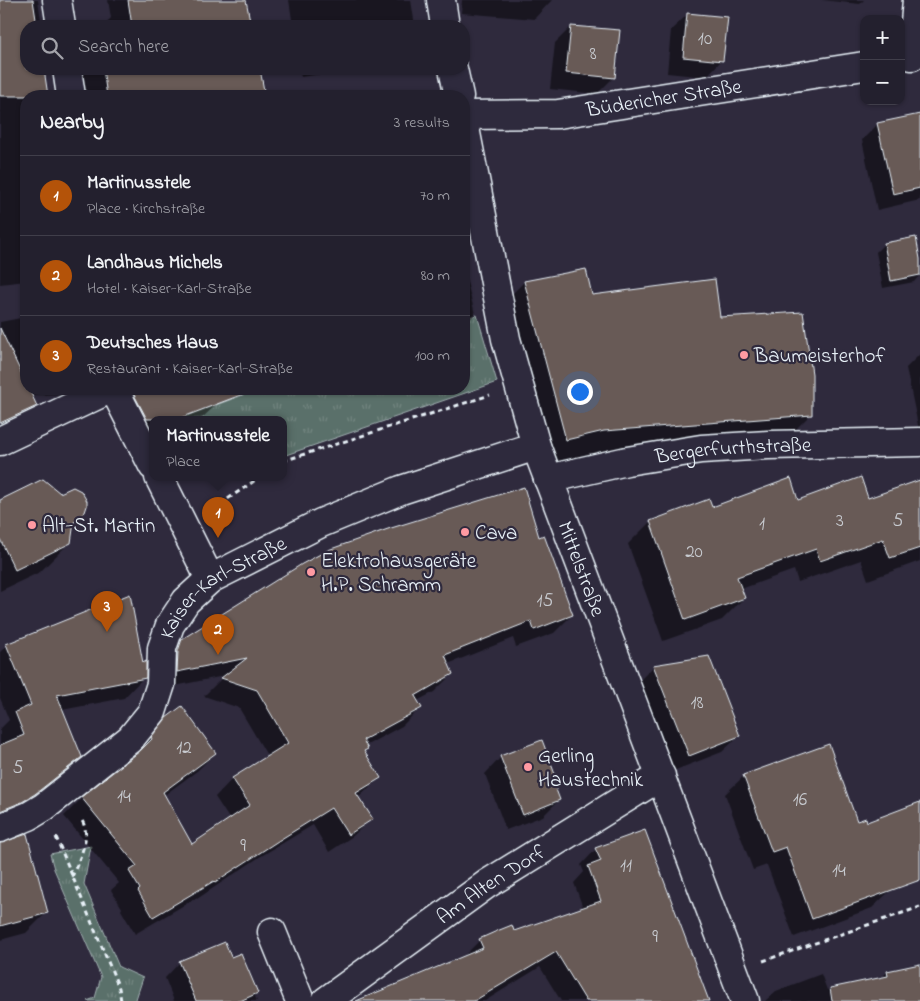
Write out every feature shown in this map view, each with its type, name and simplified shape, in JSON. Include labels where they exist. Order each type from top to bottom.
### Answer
[{"type":"street","points":[[57,0],[60,20]]},
{"type":"street","points":[[440,0],[445,20]]},
{"type":"street","points":[[911,57],[917,0]]},
{"type":"street","name":"Büdericher Straße","points":[[470,115],[558,114],[860,67]]},
{"type":"street","points":[[68,75],[70,90]]},
{"type":"street","points":[[454,75],[458,90]]},
{"type":"street","name":"Mittelstraße","points":[[470,154],[506,339],[536,446],[745,1001]]},
{"type":"street","points":[[0,441],[99,395]]},
{"type":"street","points":[[115,395],[149,458]]},
{"type":"street","name":"Bergerfurthstraße","points":[[548,479],[627,461],[701,449],[768,445],[920,442]]},
{"type":"street","name":"Kaiser-Karl-Straße","points":[[0,828],[29,816],[44,807],[130,739],[152,712],[161,684],[162,648],[170,625],[186,601],[210,579],[320,523],[401,490],[536,446]]},
{"type":"street","points":[[161,481],[210,579]]},
{"type":"street","name":"Am Alten Dorf","points":[[326,1001],[487,884],[661,776]]},
{"type":"street","points":[[272,932],[300,1001]]},
{"type":"path","points":[[287,460],[519,386]]},
{"type":"path","points":[[185,528],[254,481]]},
{"type":"path","points":[[44,807],[119,988],[121,1001]]},
{"type":"path","points":[[72,877],[86,840],[85,824],[80,818]]},
{"type":"path","points":[[734,972],[920,907]]},
{"type":"green space","points":[[477,315],[497,382],[470,391],[470,317]]},
{"type":"green space","points":[[243,395],[459,395],[287,455],[287,416],[186,416]]},
{"type":"green space","points":[[91,846],[84,884],[119,967],[143,978],[137,1001],[87,1001],[95,998],[101,977],[54,869],[50,854]]},
{"type":"building","points":[[0,0],[33,0],[36,20],[20,20],[20,75],[45,75],[47,90],[20,90],[20,96],[0,96]]},
{"type":"building","points":[[128,0],[246,0],[250,20],[131,20]]},
{"type":"building","points":[[687,13],[728,17],[723,61],[683,57]]},
{"type":"building","points":[[571,26],[620,30],[615,78],[566,73]]},
{"type":"building","points":[[104,75],[261,75],[264,90],[106,90]]},
{"type":"building","points":[[920,114],[920,188],[893,194],[877,123]]},
{"type":"building","points":[[916,237],[920,259],[920,275],[891,281],[884,243]]},
{"type":"building","name":"Baumeisterhof","points":[[586,269],[592,295],[715,279],[720,317],[803,312],[812,374],[812,415],[604,431],[566,440],[524,281]]},
{"type":"building","points":[[0,328],[20,370],[20,395],[32,395],[37,406],[0,423]]},
{"type":"building","points":[[134,395],[241,395],[186,416],[149,416],[149,419],[147,419]]},
{"type":"building","points":[[861,477],[868,498],[920,480],[920,548],[890,558],[883,539],[820,561],[816,549],[737,577],[745,598],[685,620],[650,521],[709,499],[712,507],[791,478],[798,500]]},
{"type":"building","name":"Alt-St. Martin","points":[[43,479],[60,493],[73,487],[81,491],[87,501],[87,506],[85,512],[74,522],[71,543],[15,570],[0,539],[0,500]]},
{"type":"building","points":[[524,487],[539,537],[544,535],[573,615],[534,630],[531,621],[445,655],[453,674],[415,696],[422,708],[363,740],[368,749],[364,751],[381,778],[356,793],[373,819],[348,835],[331,808],[215,882],[153,917],[129,871],[137,866],[81,797],[140,751],[152,739],[151,737],[166,718],[182,706],[216,753],[163,792],[192,844],[250,805],[232,778],[288,743],[257,690],[221,678],[247,658],[177,672],[178,651],[182,639],[302,564],[328,550],[388,529]]},
{"type":"building","points":[[130,594],[143,663],[146,661],[146,678],[57,695],[82,757],[35,794],[22,802],[0,811],[0,745],[24,735],[15,712],[31,705],[6,644]]},
{"type":"building","points":[[709,656],[740,736],[689,756],[653,665]]},
{"type":"building","name":"Gerling Haustechnik","points":[[542,740],[556,777],[552,779],[560,800],[523,815],[500,756]]},
{"type":"building","points":[[829,744],[857,821],[866,818],[867,822],[920,802],[920,880],[812,919],[786,847],[772,852],[743,775]]},
{"type":"building","points":[[645,830],[709,1001],[586,1001],[556,952],[474,1001],[356,1001],[483,948],[479,939],[497,931],[512,925],[514,931],[601,901],[588,866],[601,861],[595,848]]},
{"type":"building","points":[[27,834],[48,913],[0,926],[0,843]]},
{"type":"building","points":[[225,942],[231,957],[241,953],[258,993],[240,1001],[196,1001],[179,961]]},
{"type":"building","points":[[920,964],[920,1001],[832,1001],[830,988],[888,976],[887,971]]},
{"type":"place","name":"Baumeisterhof","points":[[744,355]]},
{"type":"place","name":"Alt-St. Martin","points":[[32,525]]},
{"type":"place","name":"Cava","points":[[465,532]]},
{"type":"place","name":"Martinusstele","points":[[218,538]]},
{"type":"place","name":"Elektrohausgeräte H.P. Schramm","points":[[311,572]]},
{"type":"place","name":"Deutsches Haus","points":[[107,632]]},
{"type":"place","name":"Landhaus Michels","points":[[218,655]]},
{"type":"place","name":"Gerling Haustechnik","points":[[528,767]]}]
